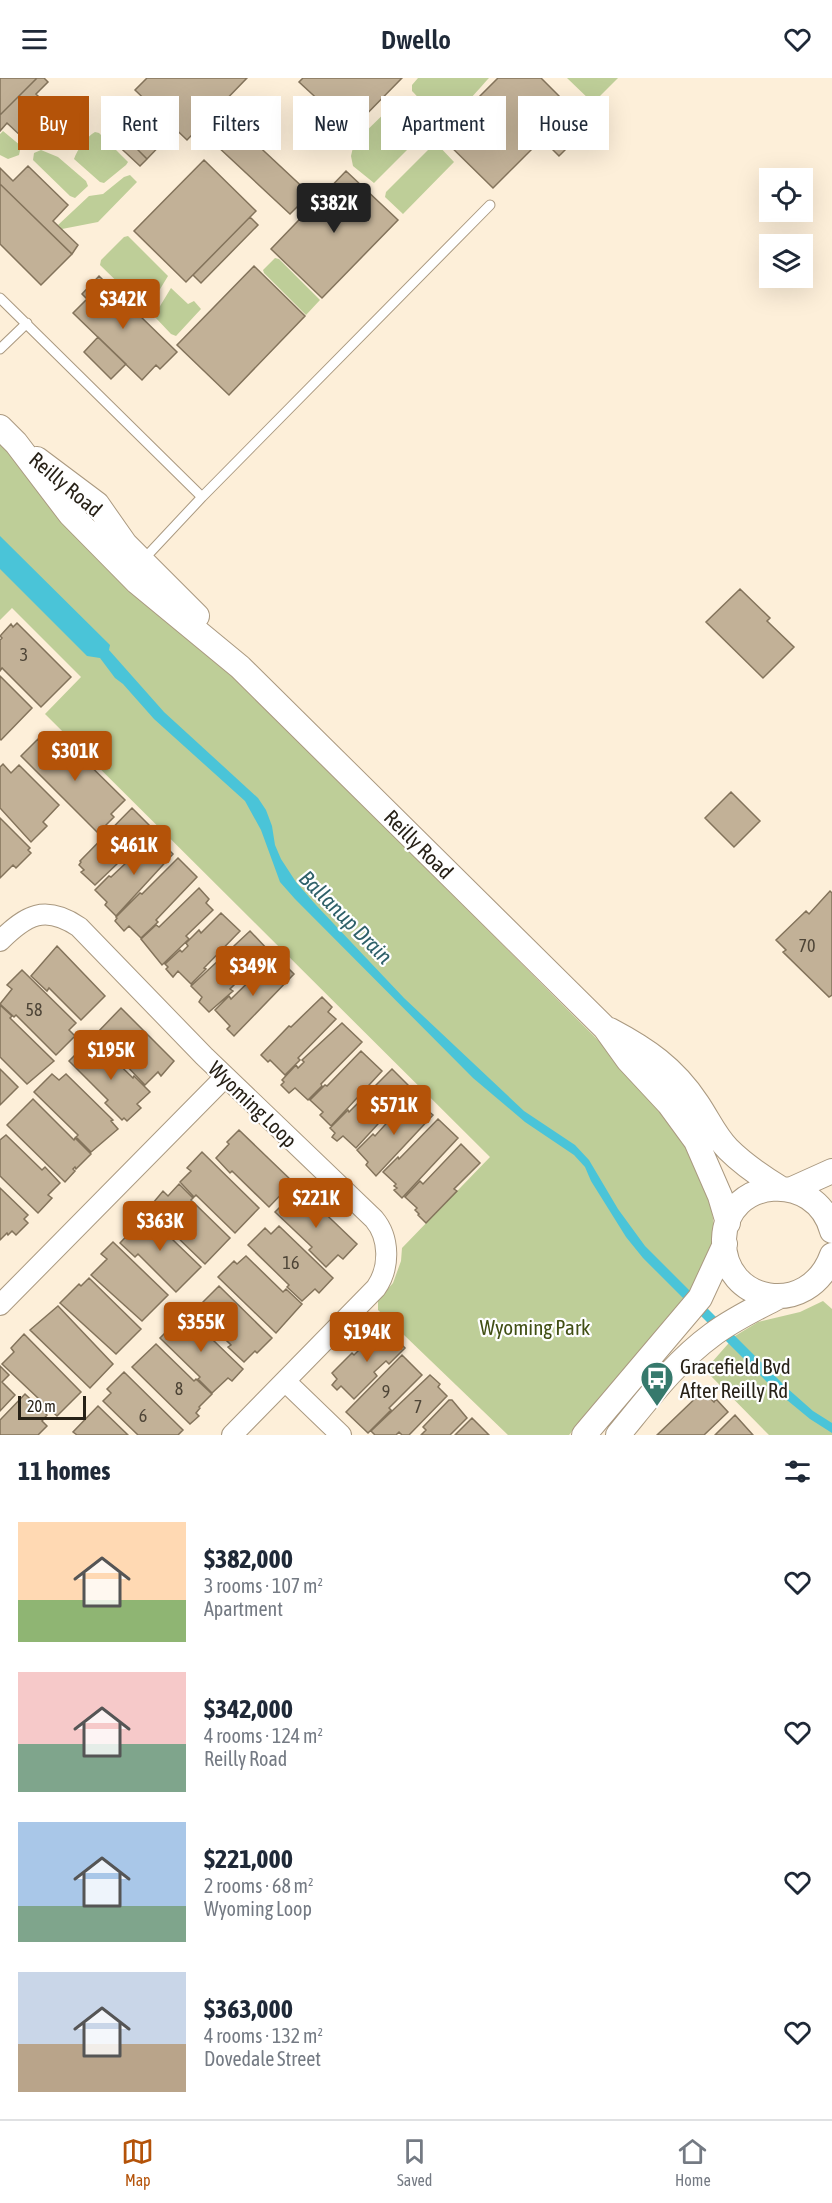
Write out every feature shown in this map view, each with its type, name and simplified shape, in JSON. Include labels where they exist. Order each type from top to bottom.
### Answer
[{"type":"street","name":"Reilly Road","points":[[8,435],[97,504],[125,544],[209,628],[233,662]]},
{"type":"street","name":"Reilly Road","points":[[8,435],[70,514],[137,582],[233,662],[605,1028],[628,1060],[669,1104],[696,1141],[720,1196],[726,1234],[725,1254],[731,1269],[741,1282],[754,1291],[770,1296],[780,1296]]},
{"type":"street","name":"Wyoming Loop","points":[[0,941],[18,923],[36,916],[65,918],[79,927],[225,1077],[374,1219],[382,1230],[386,1246],[385,1268],[376,1288],[232,1435]]},
{"type":"street","name":"Reilly Road","points":[[605,1028],[647,1050],[673,1073],[729,1150],[761,1176],[786,1189],[808,1196],[820,1206],[832,1231]]},
{"type":"street","points":[[0,1305],[225,1077]]},
{"type":"street","points":[[584,1435],[700,1298],[735,1209],[747,1198],[761,1191],[786,1189],[832,1171]]},
{"type":"street","points":[[618,1435],[665,1379],[705,1340],[733,1321],[780,1296],[802,1292],[816,1282],[827,1269],[832,1255]]},
{"type":"street","points":[[285,1381],[341,1435]]},
{"type":"lane","points":[[143,561],[202,496],[490,205]]},
{"type":"lane","points":[[0,298],[202,496]]},
{"type":"lane","points":[[0,349],[27,323]]},
{"type":"green space","points":[[418,78],[489,78],[472,96],[416,96],[412,91],[412,85]]},
{"type":"green space","points":[[567,78],[618,78],[600,96],[586,96]]},
{"type":"green space","points":[[381,117],[381,150],[407,150],[374,183],[353,166],[351,156],[352,150],[369,150],[369,128]]},
{"type":"green space","points":[[3,131],[18,144],[19,155],[8,159],[0,155],[0,134]]},
{"type":"green space","points":[[95,132],[99,133],[101,150],[116,150],[128,162],[104,183],[74,159],[78,150],[89,150],[89,137]]},
{"type":"green space","points":[[41,150],[58,157],[86,181],[88,186],[75,198],[70,196],[33,160],[34,153]]},
{"type":"green space","points":[[428,150],[443,150],[454,162],[403,214],[385,197],[386,192]]},
{"type":"green space","points":[[130,175],[137,182],[98,222],[62,229],[58,225],[89,196],[103,194],[124,177]]},
{"type":"green space","points":[[128,236],[168,276],[148,309],[143,307],[100,265],[101,260],[124,237]]},
{"type":"green space","points":[[275,258],[279,259],[320,300],[306,315],[264,273],[263,270]]},
{"type":"green space","points":[[171,288],[188,304],[194,301],[201,309],[176,336],[171,334],[154,316]]},
{"type":"green space","name":"Wyoming Park","points":[[0,444],[611,1053],[679,1135],[696,1166],[712,1211],[715,1233],[708,1269],[670,1322],[569,1435],[508,1435],[378,1310],[378,1300],[393,1283],[401,1261],[402,1248],[490,1157],[45,714],[81,677],[12,608],[0,620]]},
{"type":"green space","points":[[823,1301],[832,1309],[832,1435],[769,1435],[705,1370],[735,1336],[758,1322],[800,1312]]},
{"type":"water","points":[[0,536],[110,645],[109,650],[164,712],[258,798],[266,810],[281,859],[296,882],[316,905],[404,998],[524,1111],[575,1145],[589,1160],[618,1209],[645,1246],[787,1388],[813,1411],[832,1423],[832,1433],[810,1419],[776,1391],[643,1258],[626,1237],[591,1181],[585,1167],[574,1155],[525,1122],[473,1078],[295,899],[280,882],[261,830],[245,801],[154,719],[115,678],[100,658],[87,656],[0,569]]},
{"type":"building","points":[[0,78],[37,78],[18,96],[0,115]]},
{"type":"building","points":[[37,78],[44,78],[48,82],[36,94],[38,96],[19,96]]},
{"type":"building","points":[[147,78],[247,78],[230,96],[191,96],[191,136],[187,140],[179,132],[179,96],[141,96],[135,90]]},
{"type":"building","points":[[303,78],[402,78],[384,96],[381,96],[381,99],[369,112],[369,96],[314,96],[299,82]]},
{"type":"building","points":[[498,78],[541,78],[559,96],[518,96],[518,150],[531,150],[493,188],[454,150],[506,150],[506,96],[480,96]]},
{"type":"building","points":[[18,97],[18,133],[7,123],[0,131],[0,115]]},
{"type":"building","points":[[123,150],[138,150],[147,159],[140,166]]},
{"type":"building","points":[[138,150],[156,150],[147,159]]},
{"type":"building","points":[[221,150],[263,150],[310,194],[290,214]]},
{"type":"building","points":[[553,150],[565,150],[559,156]]},
{"type":"building","points":[[204,160],[256,211],[186,282],[134,231]]},
{"type":"building","points":[[28,166],[68,205],[53,221],[78,245],[72,254],[0,184],[0,168],[13,181]]},
{"type":"building","points":[[346,171],[398,220],[322,298],[271,249]]},
{"type":"building","points":[[0,184],[72,254],[41,285],[0,244]]},
{"type":"building","points":[[250,217],[258,225],[201,283],[193,275]]},
{"type":"building","points":[[254,266],[305,316],[229,395],[177,345]]},
{"type":"building","points":[[99,276],[177,352],[160,369],[156,365],[142,380],[73,313],[87,299],[82,294]]},
{"type":"building","points":[[98,337],[126,364],[111,379],[84,352]]},
{"type":"building","points":[[740,589],[770,618],[767,621],[794,647],[763,678],[706,622]]},
{"type":"building","points":[[17,623],[71,677],[41,707],[2,668],[0,671],[0,640],[2,638],[0,636],[11,624],[13,627]]},
{"type":"building","points":[[0,676],[32,708],[1,740],[0,739]]},
{"type":"building","points":[[61,737],[125,800],[111,814],[114,817],[98,833],[21,756],[38,739],[48,749]]},
{"type":"building","points":[[3,764],[11,773],[19,765],[59,805],[43,822],[47,826],[31,842],[0,808],[0,767]]},
{"type":"building","points":[[731,792],[760,821],[734,847],[705,818]]},
{"type":"building","points":[[132,808],[152,828],[128,852],[125,849],[115,860],[118,863],[95,885],[81,872],[84,870],[79,865],[80,861]]},
{"type":"building","points":[[0,818],[30,848],[28,850],[31,853],[16,868],[13,865],[0,878]]},
{"type":"building","points":[[155,836],[173,854],[116,916],[95,890],[109,876],[111,877],[129,862]]},
{"type":"building","points":[[178,858],[197,877],[141,938],[129,926],[124,931],[115,921],[116,917]]},
{"type":"building","points":[[199,888],[209,899],[206,903],[213,910],[186,936],[189,939],[162,965],[141,939],[156,925],[159,927]]},
{"type":"building","points":[[830,891],[832,893],[832,995],[829,997],[783,952],[786,950],[776,940],[806,911],[809,914]]},
{"type":"building","points":[[221,913],[240,931],[191,984],[178,971],[173,977],[165,964],[180,950],[182,952],[188,946],[186,943],[199,930],[201,933]]},
{"type":"building","points":[[250,931],[269,951],[230,989],[233,991],[209,1012],[199,1002],[202,997],[191,986]]},
{"type":"building","points":[[57,946],[105,996],[81,1020],[49,988],[47,991],[31,976]]},
{"type":"building","points":[[269,962],[277,970],[284,964],[294,974],[234,1036],[227,1029],[230,1026],[215,1010],[229,996],[231,999]]},
{"type":"building","points":[[22,970],[76,1023],[69,1030],[75,1036],[56,1055],[16,1015],[14,1017],[0,1004],[12,989],[7,985]]},
{"type":"building","points":[[322,997],[332,1007],[328,1012],[336,1019],[298,1058],[300,1060],[285,1075],[270,1060],[268,1062],[261,1055]]},
{"type":"building","points":[[0,1005],[12,1016],[10,1018],[54,1061],[27,1084],[0,1057]]},
{"type":"building","points":[[121,1008],[174,1061],[161,1076],[158,1072],[145,1085],[96,1034]]},
{"type":"building","points":[[342,1023],[362,1042],[308,1100],[295,1088],[289,1093],[281,1085],[284,1082],[282,1080],[296,1065],[298,1068],[304,1062],[302,1060]]},
{"type":"building","points":[[99,1045],[150,1092],[137,1104],[141,1108],[127,1121],[124,1118],[122,1120],[105,1103],[108,1100],[69,1061],[83,1047],[90,1054]]},
{"type":"building","points":[[361,1051],[382,1071],[331,1126],[320,1115],[323,1112],[310,1100]]},
{"type":"building","points":[[0,1069],[18,1087],[0,1105]]},
{"type":"building","points":[[392,1069],[411,1088],[356,1148],[343,1136],[337,1141],[332,1137],[335,1133],[330,1128]]},
{"type":"building","points":[[52,1074],[59,1080],[66,1074],[113,1120],[111,1121],[118,1129],[91,1152],[76,1137],[78,1135],[34,1092]]},
{"type":"building","points":[[413,1098],[433,1115],[376,1176],[366,1165],[368,1162],[357,1150],[373,1134],[375,1136],[402,1106],[403,1108]]},
{"type":"building","points":[[33,1099],[91,1154],[76,1169],[75,1167],[73,1169],[75,1171],[65,1182],[7,1125]]},
{"type":"building","points":[[438,1119],[458,1138],[402,1198],[394,1190],[397,1188],[394,1186],[396,1184],[383,1172]]},
{"type":"building","points":[[239,1130],[293,1182],[269,1207],[216,1158]]},
{"type":"building","points":[[6,1135],[42,1170],[45,1167],[60,1183],[48,1195],[52,1198],[38,1213],[0,1176],[0,1140]]},
{"type":"building","points":[[461,1144],[480,1163],[454,1189],[457,1191],[426,1223],[415,1210],[417,1208],[405,1197],[420,1181],[423,1184]]},
{"type":"building","points":[[202,1152],[259,1208],[235,1233],[180,1182],[191,1171],[187,1168]]},
{"type":"building","points":[[179,1184],[193,1198],[191,1200],[230,1238],[205,1264],[148,1209],[163,1191],[168,1196]]},
{"type":"building","points":[[0,1188],[28,1215],[24,1219],[28,1223],[16,1235],[12,1231],[0,1240]]},
{"type":"building","points":[[301,1192],[357,1244],[343,1259],[338,1255],[326,1267],[309,1250],[312,1247],[275,1212],[287,1200],[290,1203]]},
{"type":"building","points":[[144,1212],[201,1267],[176,1292],[138,1254],[135,1257],[120,1243],[136,1226],[133,1224]]},
{"type":"building","points":[[279,1226],[333,1278],[319,1293],[315,1289],[302,1301],[248,1245],[265,1228],[271,1234]]},
{"type":"building","points":[[113,1242],[168,1295],[142,1321],[91,1275],[107,1259],[101,1254]]},
{"type":"building","points":[[246,1256],[283,1292],[286,1289],[302,1304],[276,1333],[218,1277],[234,1261],[237,1264]]},
{"type":"building","points":[[89,1278],[141,1329],[116,1354],[60,1303],[79,1284],[81,1286]]},
{"type":"building","points":[[219,1286],[272,1338],[244,1362],[228,1347],[231,1345],[195,1310]]},
{"type":"building","points":[[58,1306],[113,1364],[90,1388],[30,1330]]},
{"type":"building","points":[[185,1313],[243,1369],[232,1381],[228,1378],[212,1393],[198,1379],[200,1377],[160,1338]]},
{"type":"building","points":[[383,1326],[405,1348],[389,1364],[386,1361],[374,1372],[377,1376],[354,1399],[341,1386],[337,1390],[332,1385],[337,1379],[332,1373]]},
{"type":"building","points":[[24,1334],[81,1392],[57,1416],[2,1364],[14,1352],[11,1348]]},
{"type":"building","points":[[156,1344],[194,1381],[196,1379],[212,1394],[199,1407],[196,1413],[199,1416],[190,1424],[132,1367]]},
{"type":"building","points":[[402,1355],[422,1375],[368,1433],[346,1412]]},
{"type":"building","points":[[0,1366],[9,1375],[2,1382],[15,1395],[0,1411]]},
{"type":"building","points":[[124,1372],[183,1430],[178,1435],[138,1435],[103,1401],[111,1393],[107,1389]]},
{"type":"building","points":[[430,1375],[440,1384],[438,1387],[447,1396],[409,1435],[402,1435],[399,1432],[396,1435],[375,1435],[371,1431]]},
{"type":"building","points":[[703,1391],[714,1402],[716,1399],[728,1412],[704,1435],[657,1435]]},
{"type":"building","points":[[25,1394],[47,1415],[42,1421],[47,1426],[38,1435],[0,1435],[0,1420]]},
{"type":"building","points":[[449,1400],[452,1400],[467,1418],[450,1435],[421,1435],[426,1430],[423,1427]]},
{"type":"building","points":[[98,1406],[128,1435],[77,1435],[73,1432]]},
{"type":"building","points":[[735,1415],[753,1435],[715,1435]]},
{"type":"building","points":[[472,1418],[489,1435],[455,1435]]},
{"type":"place","name":"Gracefield Bvd After Reilly Rd","points":[[657,1407]]},
{"type":"water label","name":"Ballanup Drain","points":[[346,917]]}]
